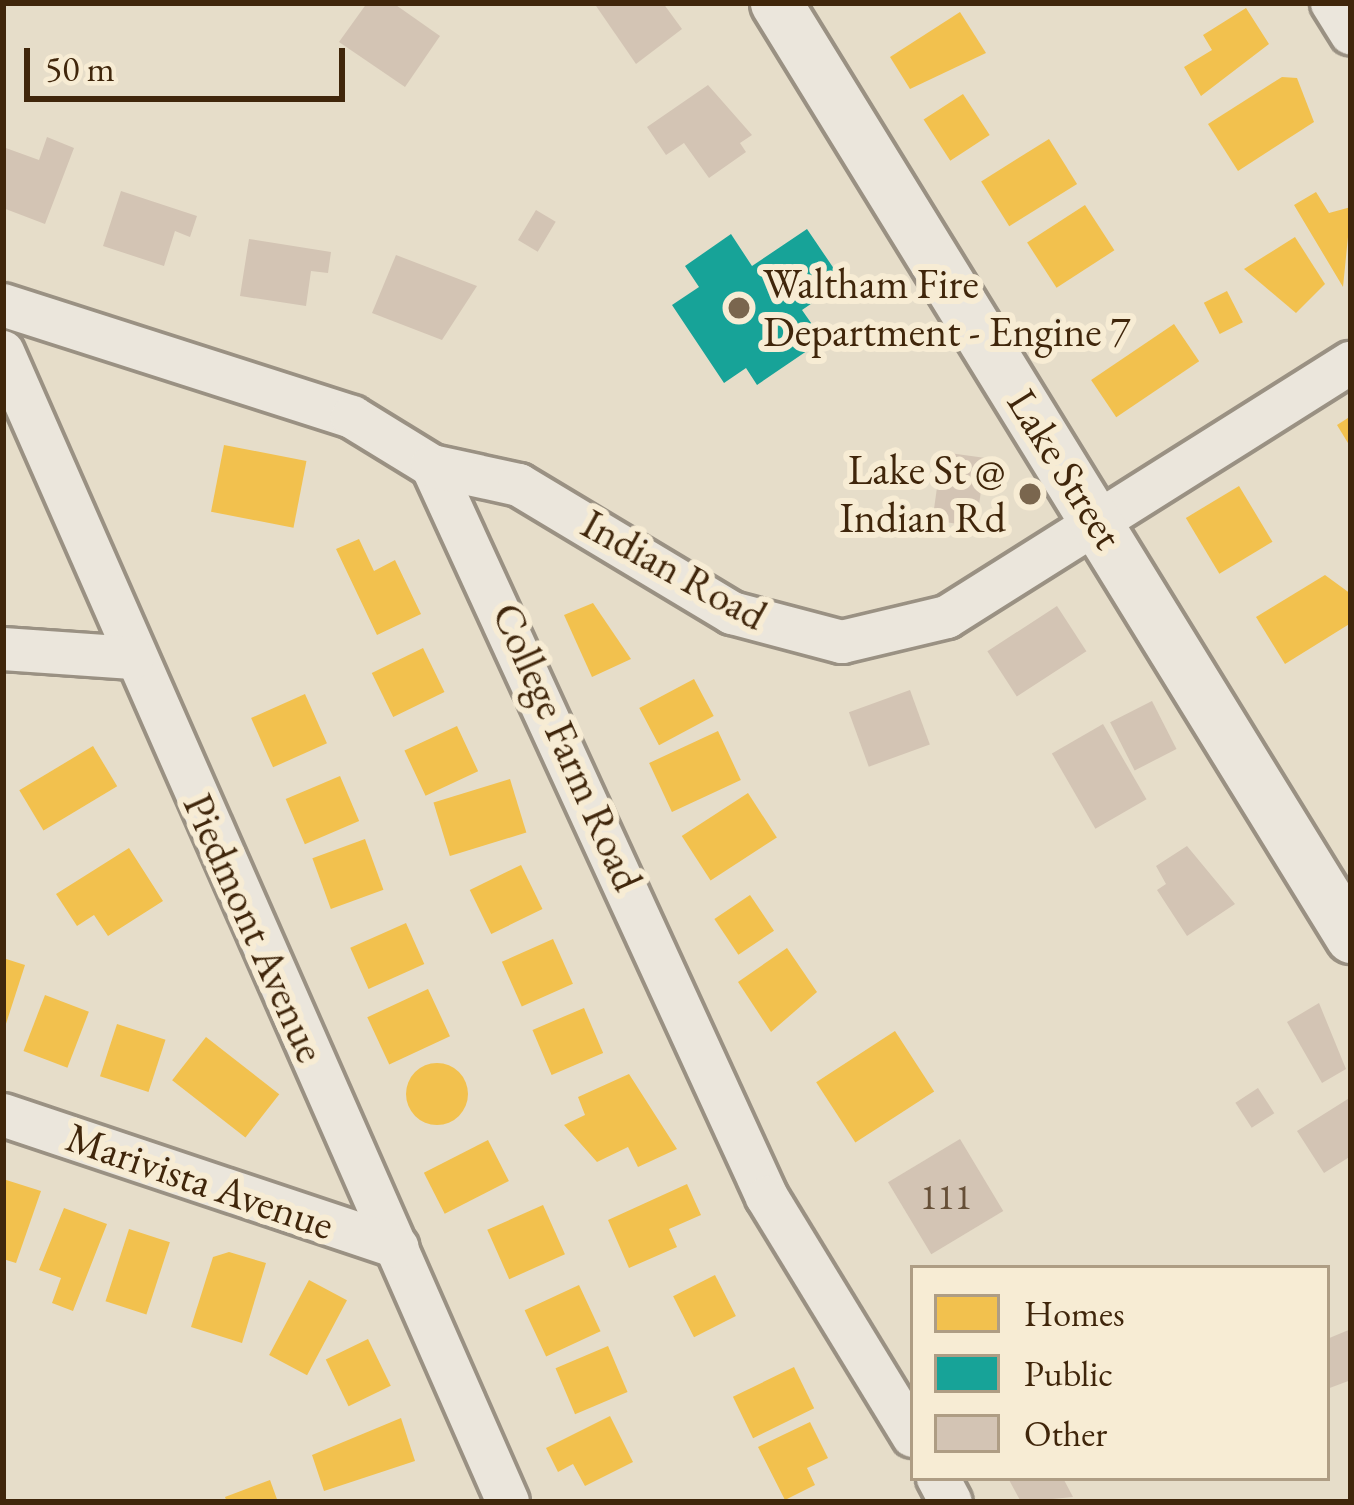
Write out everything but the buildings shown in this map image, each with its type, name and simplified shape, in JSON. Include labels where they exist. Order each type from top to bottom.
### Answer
[{"type":"street","name":"Lake Street","points":[[776,3],[1351,937]]},
{"type":"street","points":[[1333,3],[1351,33]]},
{"type":"street","points":[[3,305],[352,416],[432,466]]},
{"type":"street","name":"Piedmont Avenue","points":[[3,352],[133,658],[508,1502]]},
{"type":"street","name":"Indian Road","points":[[432,466],[519,485],[732,613],[842,642],[947,617],[1351,363]]},
{"type":"street","name":"College Farm Road","points":[[432,466],[767,1197],[910,1431]]},
{"type":"street","points":[[3,649],[133,658]]},
{"type":"street","name":"Marivista Avenue","points":[[3,1115],[397,1247]]},
{"type":"place","name":"Waltham Fire Department - Engine 7","points":[[739,308]]},
{"type":"place","name":"Lake St @ Indian Rd","points":[[1030,494]]}]
